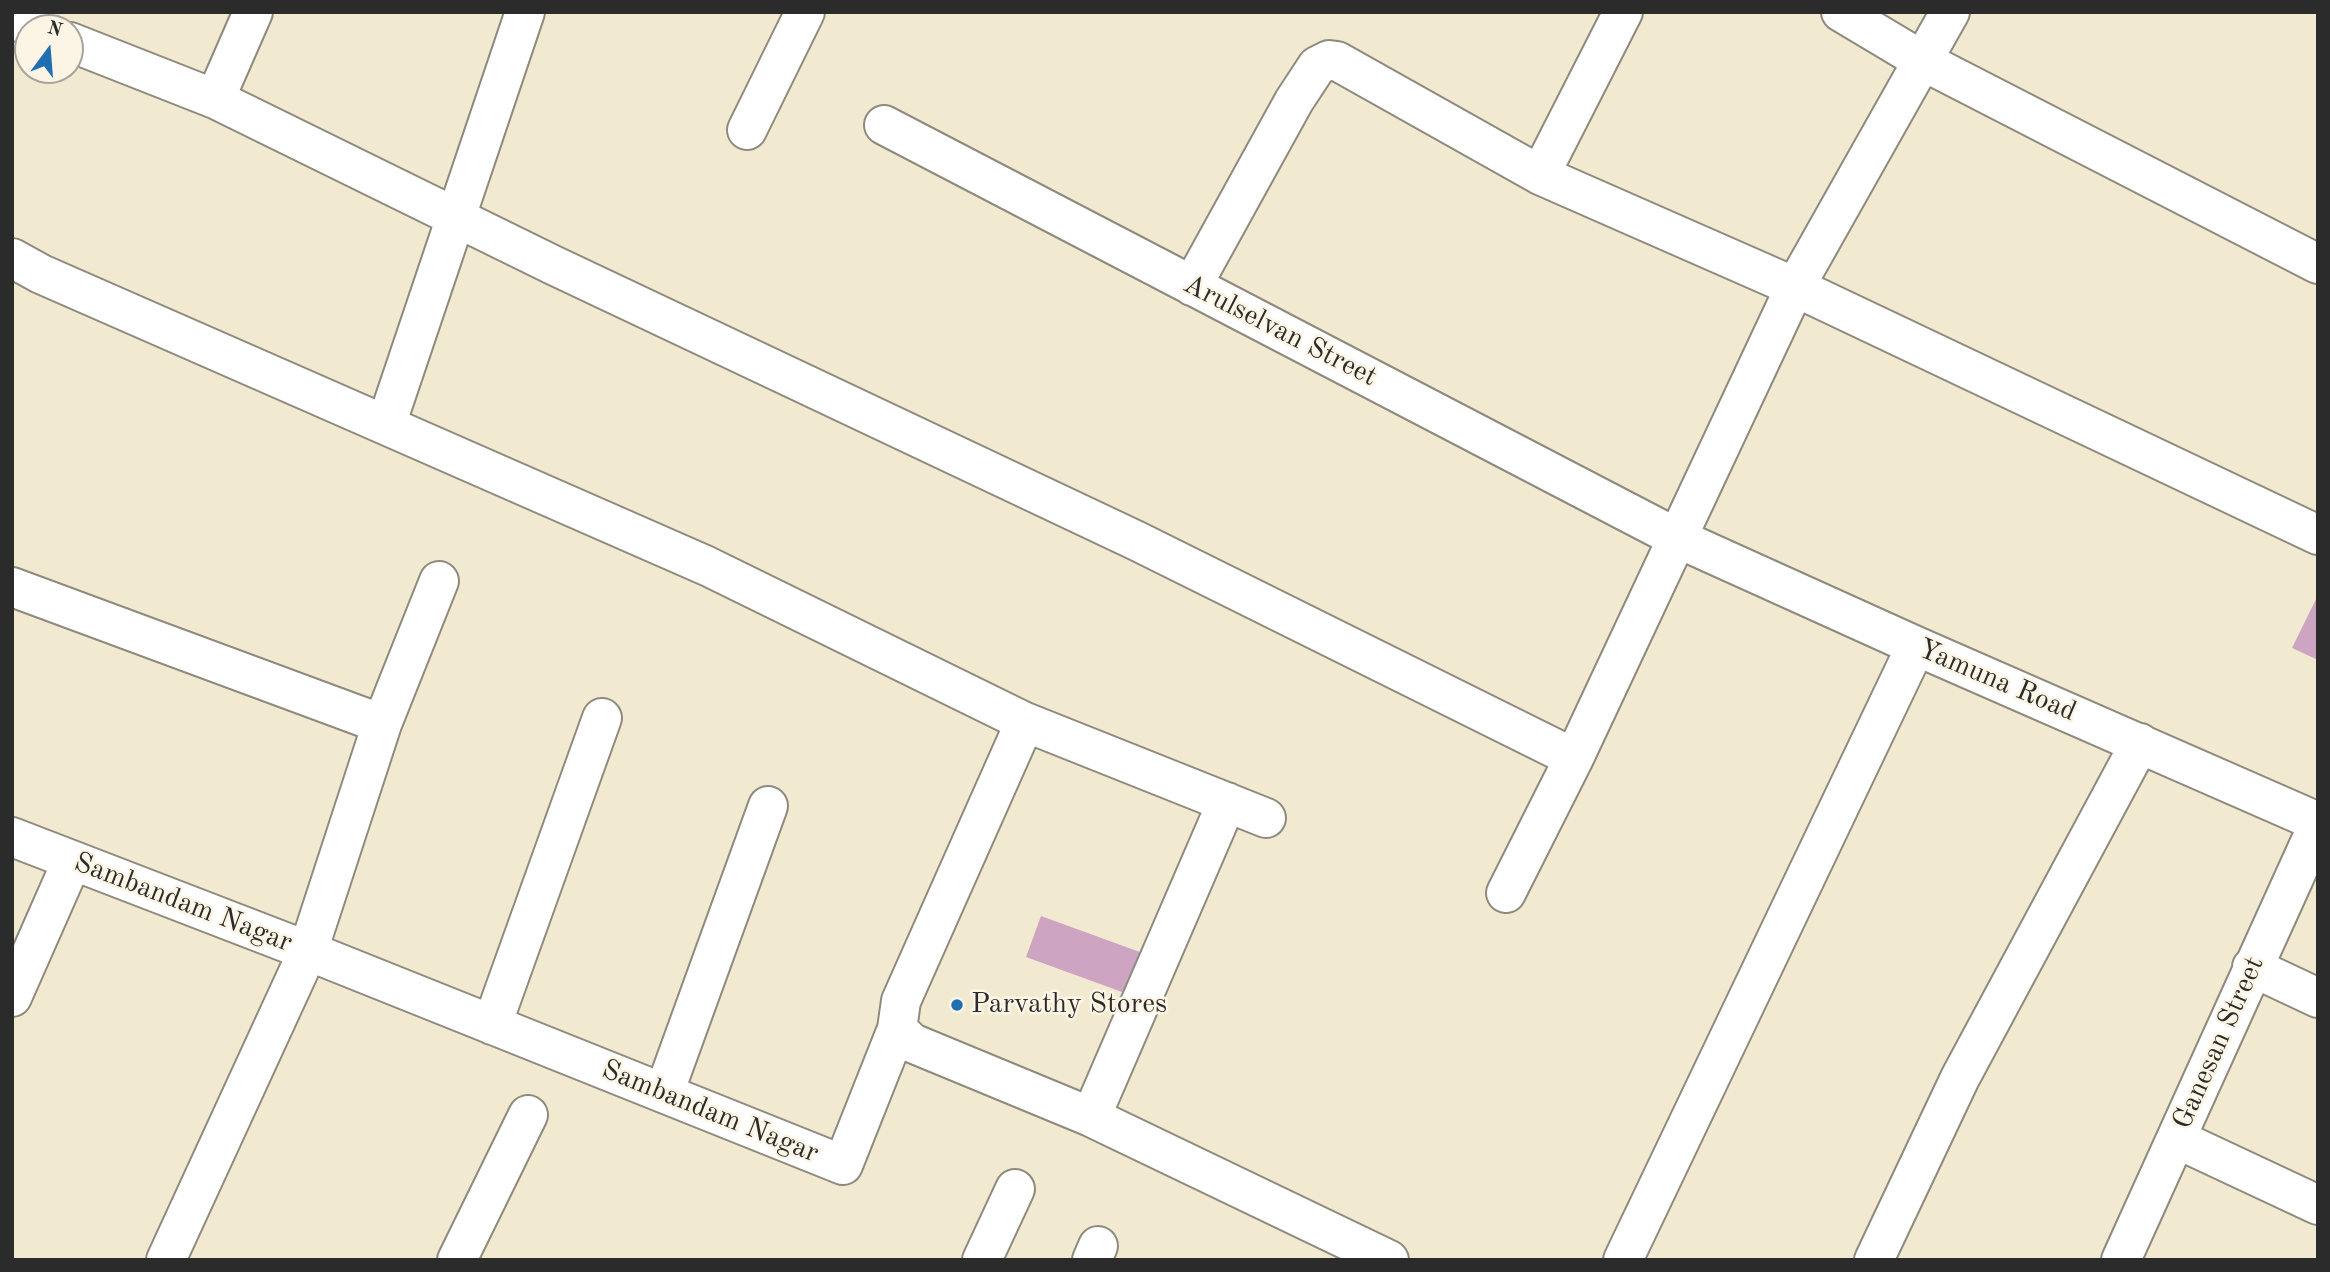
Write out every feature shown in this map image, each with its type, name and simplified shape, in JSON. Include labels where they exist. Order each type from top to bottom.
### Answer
[{"type":"street","points":[[215,99],[253,12]]},
{"type":"street","points":[[387,425],[525,12]]},
{"type":"street","points":[[747,130],[805,12]]},
{"type":"street","points":[[1540,175],[1623,12]]},
{"type":"street","points":[[1841,12],[1923,61],[2318,264]]},
{"type":"street","points":[[1506,893],[1574,758],[1795,287],[1950,12]]},
{"type":"street","points":[[84,48],[215,99],[455,217],[1137,541],[1574,758]]},
{"type":"street","points":[[1192,286],[1294,101],[1317,66],[1329,60],[1337,61],[1540,175],[1795,287],[2318,535]]},
{"type":"street","name":"Arulselvan Street","points":[[884,125],[1677,538]]},
{"type":"street","points":[[12,258],[54,279],[707,566],[1025,722],[1266,818]]},
{"type":"street","name":"Yamuna Road","points":[[1677,538],[2318,824]]},
{"type":"street","points":[[166,1260],[307,951],[382,724],[439,581]]},
{"type":"street","points":[[12,587],[382,724]]},
{"type":"street","points":[[1623,1260],[1916,646]]},
{"type":"street","points":[[492,1025],[602,718]]},
{"type":"street","points":[[1025,722],[901,1001],[897,1029],[912,1044],[1091,1117],[1385,1259]]},
{"type":"street","points":[[1874,1260],[1960,1078],[2140,743]]},
{"type":"street","points":[[1091,1117],[1227,802]]},
{"type":"street","points":[[664,1094],[768,806]]},
{"type":"street","name":"Ganesan Street","points":[[2121,1260],[2318,824]]},
{"type":"street","name":"Sambandam Nagar","points":[[12,837],[307,951],[843,1165],[897,1029]]},
{"type":"street","points":[[12,997],[72,860]]},
{"type":"street","points":[[2252,967],[2318,998]]},
{"type":"street","points":[[457,1260],[528,1115]]},
{"type":"street","points":[[2177,1139],[2318,1205]]},
{"type":"street","points":[[982,1260],[1015,1189]]},
{"type":"building","points":[[2318,595],[2318,660],[2292,648]]},
{"type":"building","points":[[1041,916],[1148,955],[1133,996],[1026,957]]},
{"type":"place","name":"Parvathy Stores","points":[[957,1005]]}]
